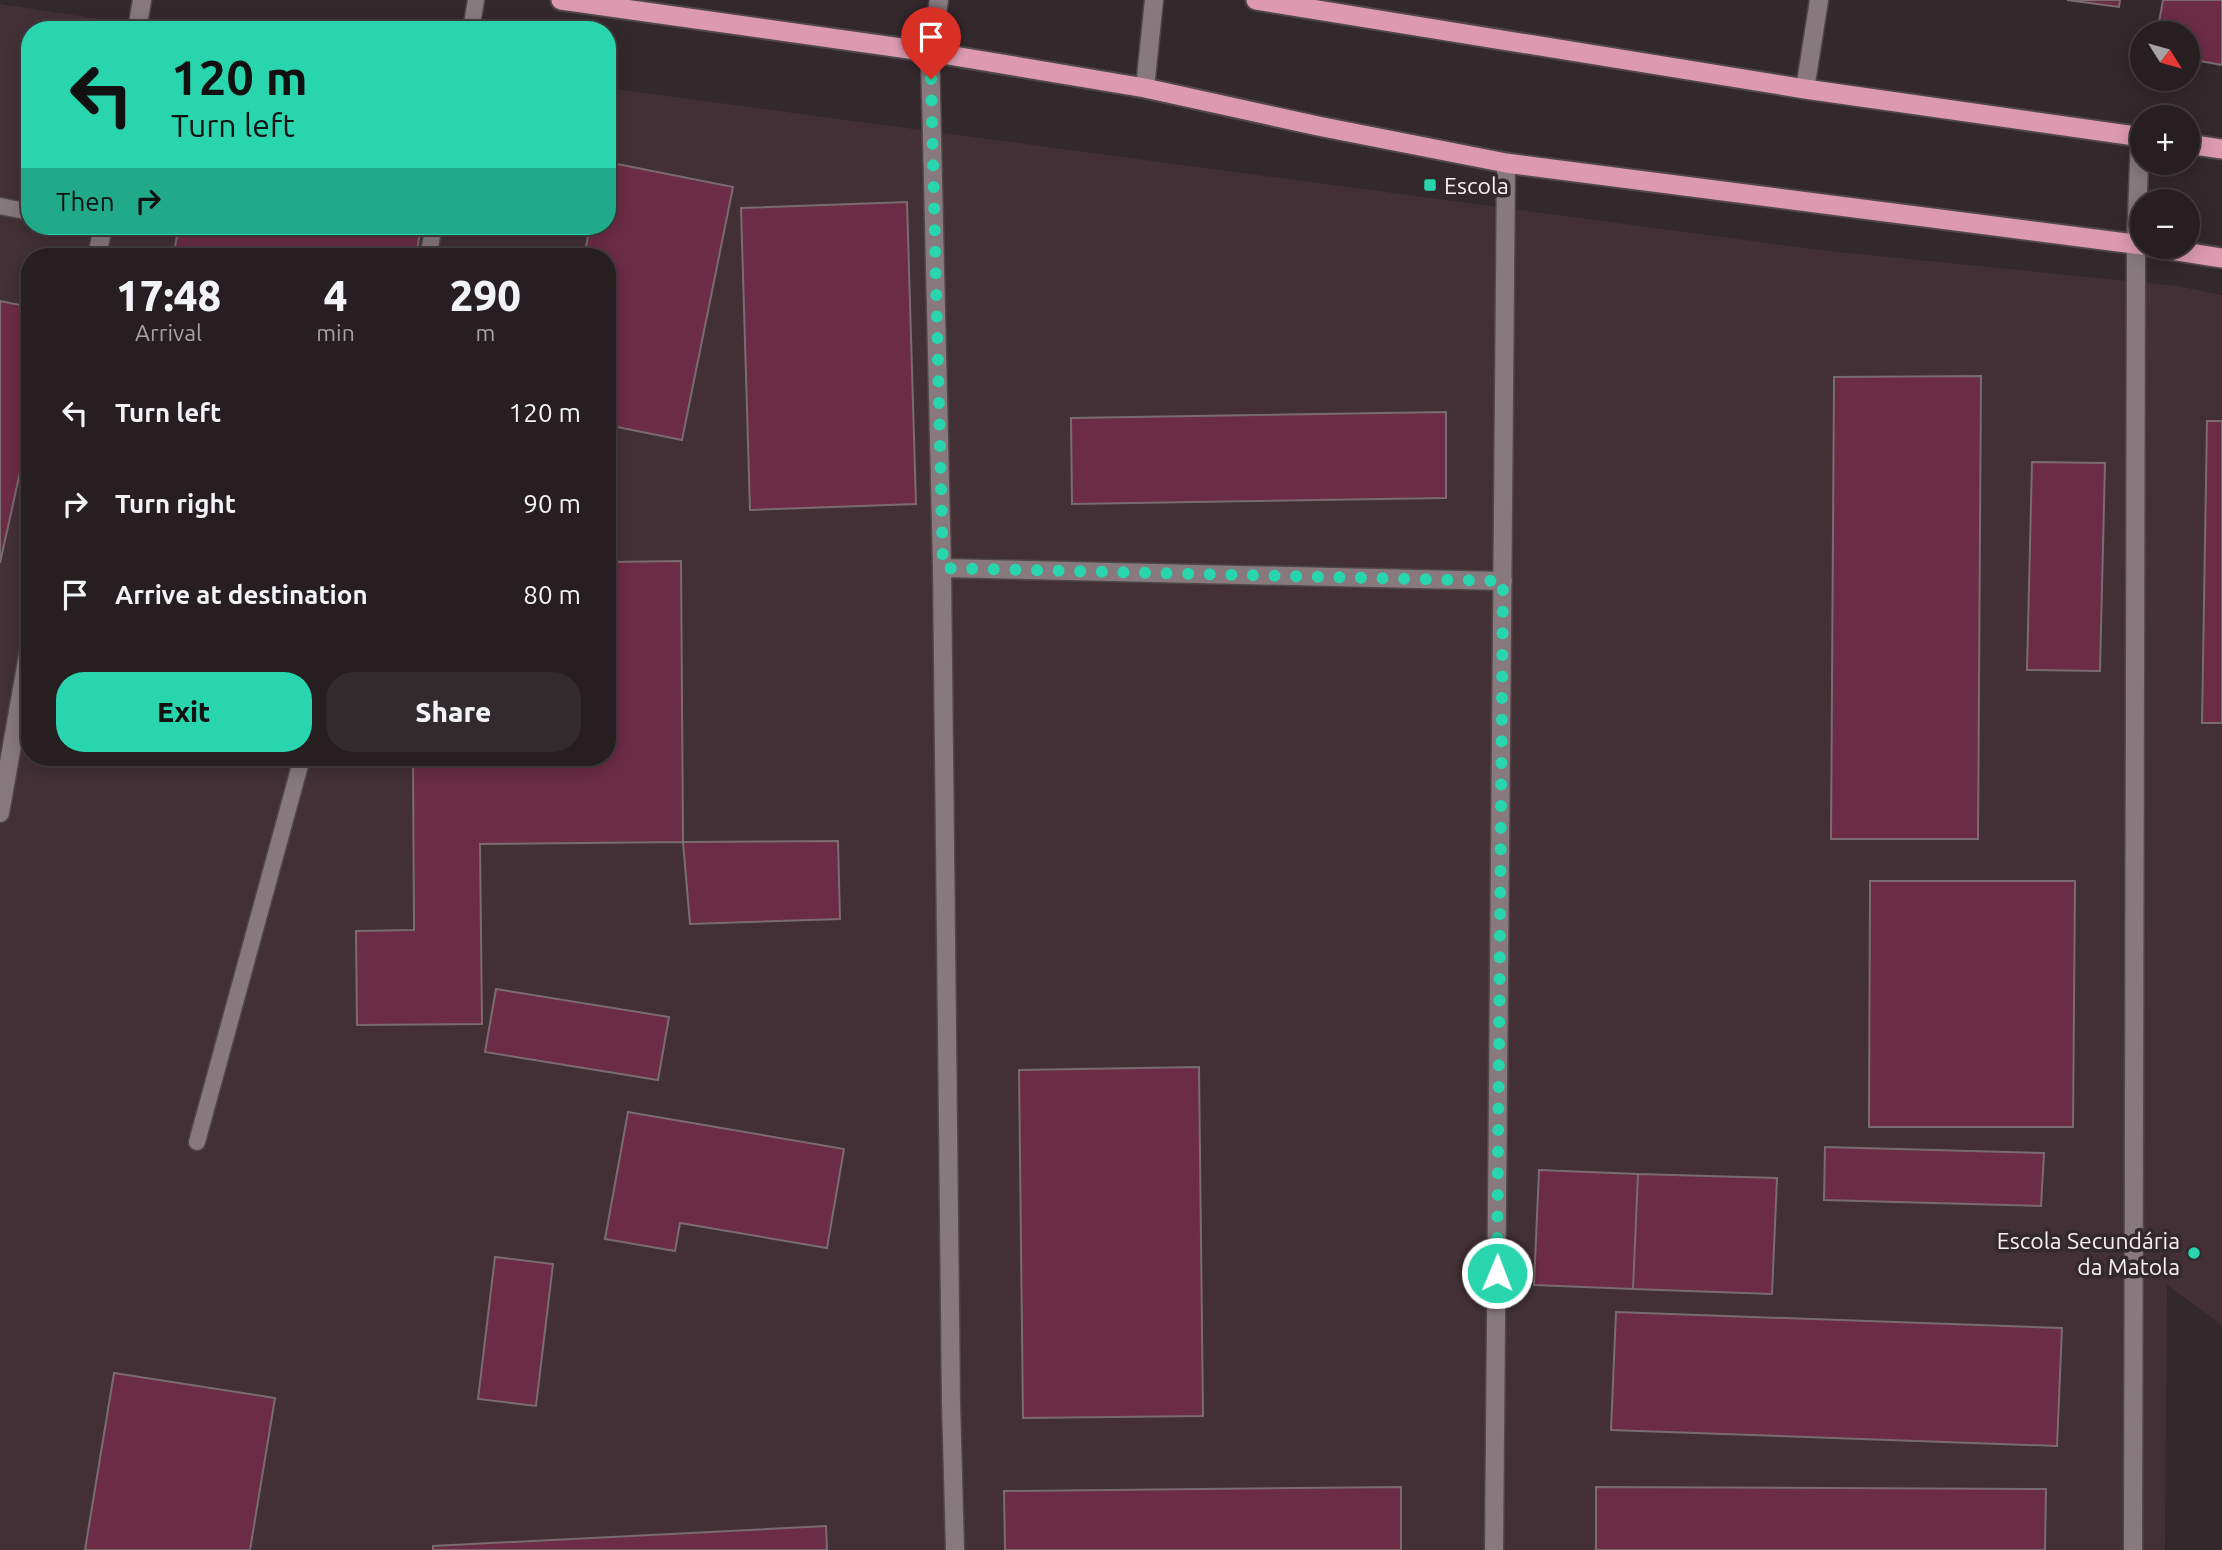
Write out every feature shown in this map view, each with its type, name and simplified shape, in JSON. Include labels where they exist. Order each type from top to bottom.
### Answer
[{"type":"highway","points":[[561,0],[930,52],[1146,88],[1318,126],[1506,163],[2130,243]]},
{"type":"highway","points":[[1256,0],[1805,89],[2130,135]]},
{"type":"highway","points":[[2200,146],[2222,149]]},
{"type":"highway","points":[[2200,254],[2222,258]]},
{"type":"street","points":[[138,21],[142,0]]},
{"type":"street","points":[[939,0],[930,52],[943,568],[955,1550]]},
{"type":"street","points":[[1146,88],[1154,0]]},
{"type":"street","points":[[1805,89],[1819,0]]},
{"type":"street","points":[[1494,1550],[1506,163]]},
{"type":"street","points":[[2133,1550],[2144,259]]},
{"type":"street","points":[[943,568],[1503,581]]},
{"type":"street","points":[[0,813],[21,694]]},
{"type":"lane","points":[[472,21],[476,0]]},
{"type":"lane","points":[[0,206],[21,210]]},
{"type":"lane","points":[[197,1142],[300,766]]},
{"type":"shaded area","points":[[0,4],[113,21],[21,21],[21,235],[616,235],[616,89],[1819,250],[2177,286],[2222,295],[2222,1325],[2167,1285],[2165,1550],[0,1550]]},
{"type":"building","points":[[2067,0],[2120,0],[2119,7]]},
{"type":"building","points":[[2163,0],[2222,0],[2222,65],[2200,61],[2200,21],[2159,21]]},
{"type":"building","points":[[616,164],[733,187],[682,440],[616,427],[616,248],[586,248],[588,235],[616,235]]},
{"type":"building","points":[[907,202],[916,504],[750,510],[741,208]]},
{"type":"building","points":[[177,235],[420,235],[417,248],[175,248]]},
{"type":"building","points":[[0,301],[21,305],[21,468],[0,563]]},
{"type":"building","points":[[1981,376],[1978,839],[1831,839],[1834,377]]},
{"type":"building","points":[[1446,412],[1446,498],[1072,504],[1071,418]]},
{"type":"building","points":[[2207,421],[2222,421],[2222,723],[2202,723]]},
{"type":"building","points":[[2032,462],[2105,463],[2100,671],[2027,670]]},
{"type":"building","points":[[681,561],[683,842],[480,844],[482,1024],[357,1025],[356,931],[414,930],[413,766],[616,766],[616,562]]},
{"type":"building","points":[[838,841],[840,919],[690,924],[683,842]]},
{"type":"building","points":[[1870,881],[2075,881],[2073,1127],[1869,1127]]},
{"type":"building","points":[[496,989],[669,1017],[658,1080],[485,1052]]},
{"type":"building","points":[[1199,1067],[1203,1416],[1023,1418],[1019,1070]]},
{"type":"building","points":[[628,1112],[844,1149],[827,1248],[680,1223],[675,1251],[605,1239]]},
{"type":"building","points":[[1825,1147],[2044,1153],[2041,1206],[1824,1200]]},
{"type":"building","points":[[1539,1170],[1638,1174],[1633,1289],[1534,1285]]},
{"type":"building","points":[[1638,1174],[1777,1178],[1772,1294],[1633,1289]]},
{"type":"building","points":[[495,1257],[553,1264],[536,1406],[478,1399]]},
{"type":"building","points":[[1616,1312],[2062,1328],[2057,1446],[1611,1430]]},
{"type":"building","points":[[114,1373],[275,1398],[250,1550],[85,1550]]},
{"type":"building","points":[[1401,1487],[1401,1550],[1005,1550],[1004,1491]]},
{"type":"building","points":[[1596,1487],[2046,1489],[2045,1550],[1596,1550]]},
{"type":"building","points":[[826,1526],[827,1550],[433,1550],[433,1546]]},
{"type":"place","name":"Escola","points":[[1430,185]]},
{"type":"place","name":"Escola Secundária da Matola","points":[[2194,1253]]},
{"type":"route","points":[[931,79],[943,568],[1503,581],[1497,1273]]}]
